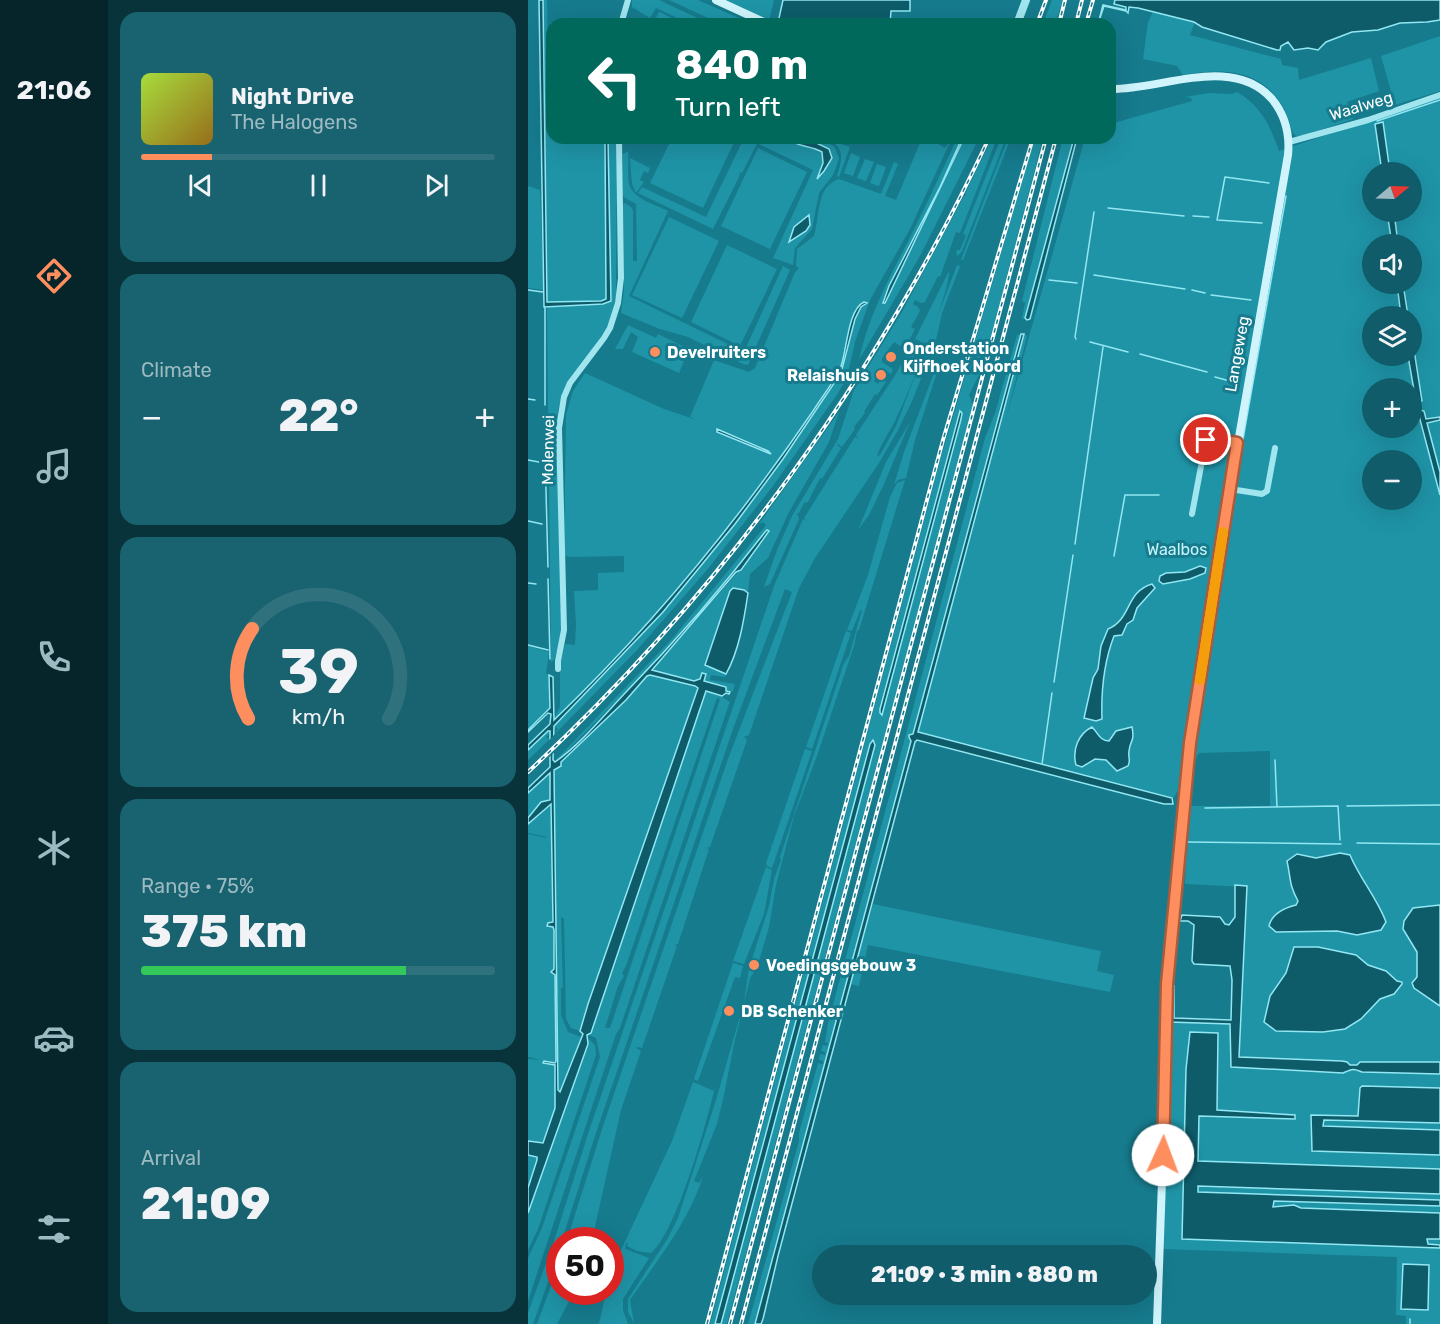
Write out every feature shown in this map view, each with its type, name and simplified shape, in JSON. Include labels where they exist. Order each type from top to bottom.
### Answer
[{"type":"main road","points":[[716,0],[755,18]]},
{"type":"main road","name":"Langeweg","points":[[1116,89],[1142,88],[1231,76],[1252,83],[1268,95],[1281,113],[1289,142],[1237,443],[1190,743],[1167,984],[1157,1324]]},
{"type":"street","points":[[623,18],[628,0]]},
{"type":"street","points":[[1019,18],[1026,0]]},
{"type":"street","name":"Waalweg","points":[[1289,142],[1368,120],[1440,95]]},
{"type":"street","name":"Molenwei","points":[[558,669],[564,630],[559,428],[564,397],[570,383],[607,333],[618,303],[621,278],[619,144]]},
{"type":"street","points":[[1192,514],[1206,440],[1237,443]]},
{"type":"street","points":[[1230,489],[1262,494],[1267,491],[1275,448]]},
{"type":"green space","points":[[543,0],[547,0],[546,144],[605,144],[606,299],[605,301],[547,303]]},
{"type":"green space","points":[[632,0],[659,0],[697,18],[677,18],[656,8],[650,18],[632,7]]},
{"type":"green space","points":[[669,0],[698,0],[738,18],[708,18]]},
{"type":"green space","points":[[724,0],[774,0],[770,18],[763,18]]},
{"type":"green space","points":[[1052,0],[1063,0],[1057,18],[1045,18]]},
{"type":"green space","points":[[659,12],[671,18],[656,18]]},
{"type":"green space","points":[[1153,12],[1195,22],[1190,35],[1281,59],[1282,65],[1298,68],[1299,80],[1371,58],[1379,91],[1347,102],[1353,119],[1296,136],[1283,107],[1274,94],[1252,78],[1226,72],[1183,75],[1177,66],[1143,59],[1148,22]]},
{"type":"green space","points":[[1440,36],[1440,91],[1395,105],[1381,56]]},
{"type":"green space","name":"Waalbos","points":[[1237,92],[1258,110],[1268,125],[1279,151],[1440,96],[1440,1324],[1406,1324],[1406,1316],[1396,1315],[1397,1257],[1162,1249],[1172,1022],[1231,1024],[1240,1028],[1247,887],[1185,884],[1188,806],[1270,806],[1270,751],[1199,753],[1173,799],[916,735],[1024,334],[1027,336],[1005,422],[1083,144],[1116,144],[1116,122],[1192,101],[1191,98],[1185,97]]},
{"type":"green space","points":[[608,144],[617,144],[616,297],[608,326],[563,393],[558,410],[562,637],[554,660],[551,662],[547,309],[549,306],[611,301]]},
{"type":"green space","points":[[669,144],[733,144],[703,208],[650,183]]},
{"type":"green space","points":[[741,144],[757,144],[742,173],[740,172],[713,229],[638,193],[642,187],[706,217]]},
{"type":"green space","points":[[759,144],[797,144],[818,149],[822,152],[823,163],[818,177],[832,158],[814,144],[830,144],[835,147],[839,159],[833,175],[819,193],[812,229],[795,248],[793,265],[773,258],[813,170]]},
{"type":"green space","points":[[919,144],[938,144],[945,148],[949,144],[910,229],[870,300],[855,342],[847,378],[836,396],[773,486],[707,570],[637,650],[554,735],[558,729],[554,728],[555,724],[663,612],[735,524],[780,458],[681,584],[586,689],[553,720],[560,707],[560,665],[565,644],[575,645],[574,591],[598,590],[598,573],[624,572],[624,556],[570,557],[564,555],[566,415],[573,391],[585,373],[664,409],[697,420],[690,417],[714,360],[749,372],[755,368],[795,272],[799,268],[796,266],[797,249],[814,236],[820,203],[826,188],[839,179],[881,194],[894,162],[898,164],[885,196],[896,200]]},
{"type":"green space","points":[[954,144],[976,144],[920,256],[859,360],[877,305]]},
{"type":"green space","points":[[989,144],[995,144],[960,233],[956,232],[940,277],[938,276],[925,302],[915,300],[913,304],[920,311],[911,327],[915,329],[905,349],[894,342],[882,358],[882,362],[893,369],[891,374],[882,368],[877,369],[880,371],[874,381],[878,384],[881,378],[886,382],[877,395],[875,394],[842,447],[837,445],[841,448],[822,479],[820,478],[808,502],[804,503],[797,513],[799,519],[770,584],[764,587],[792,516],[838,439],[854,390],[902,312],[966,196]]},
{"type":"green space","points":[[999,144],[1004,144],[962,251],[958,256],[957,250],[960,250],[966,235],[963,234]]},
{"type":"green space","points":[[1006,144],[1009,144],[963,260],[961,260]]},
{"type":"green space","points":[[1033,144],[1041,144],[983,367],[969,395],[973,405],[727,1324],[710,1324],[939,464]]},
{"type":"green space","points":[[1061,144],[1072,144],[1025,318],[1022,319],[1025,303],[1022,301]]},
{"type":"green space","points":[[836,145],[850,147],[839,177],[837,176],[841,152]]},
{"type":"green space","points":[[758,148],[807,172],[770,249],[721,226]]},
{"type":"green space","points":[[628,151],[628,180],[631,189],[646,201],[668,211],[629,296],[744,352],[783,266],[790,270],[748,365],[688,337],[660,329],[621,313],[624,290],[623,205],[625,203],[633,210],[633,261],[637,261],[636,204],[623,195],[623,154]]},
{"type":"green space","points":[[851,153],[860,157],[853,176],[844,173]]},
{"type":"green space","points":[[630,158],[650,168],[648,173],[644,171],[640,180],[644,182],[636,193],[632,184]]},
{"type":"green space","points":[[865,159],[874,162],[866,181],[857,178]]},
{"type":"green space","points":[[877,164],[886,167],[879,186],[870,183]]},
{"type":"green space","points":[[528,186],[540,190],[544,290],[528,288]]},
{"type":"green space","points":[[669,217],[719,241],[682,318],[632,295]]},
{"type":"green space","points":[[727,245],[777,269],[740,346],[691,322]]},
{"type":"green space","points":[[957,265],[960,266],[942,313],[936,340],[913,399],[897,432],[879,463],[815,558],[799,588],[749,735],[744,737],[747,740],[710,847],[706,848],[709,849],[678,944],[674,945],[677,946],[642,1048],[636,1048],[641,1051],[621,1110],[595,1227],[571,1227],[604,1123],[728,759],[792,592],[785,589],[733,729],[566,1227],[558,1227],[774,586],[803,519],[807,521],[804,518],[855,437],[859,438],[856,435],[897,372],[914,341],[919,343],[920,341],[915,339],[949,271],[936,321]],"holes":[[[919,365],[896,426],[880,455],[877,456],[902,407]]]},
{"type":"green space","points":[[628,325],[656,338],[658,334],[689,349],[679,373],[632,352],[638,337],[631,332],[623,349],[615,349]]},
{"type":"green space","points":[[1021,334],[913,734],[909,737],[911,741],[755,1324],[748,1324],[799,1141],[799,1133],[818,1063],[823,1064],[823,1061],[819,1060],[820,1054],[825,1055],[825,1052],[821,1051],[823,1045],[827,1046],[828,1043],[825,1042],[828,1023],[985,438],[995,413],[1017,335]]},
{"type":"green space","points":[[939,360],[906,478],[898,480],[894,485],[904,452]]},
{"type":"green space","points":[[839,412],[829,442],[788,514],[768,558],[750,574],[748,593],[734,588],[730,591],[705,665],[726,674],[725,677],[711,675],[710,680],[735,684],[733,691],[726,691],[725,687],[703,681],[702,673],[700,680],[694,681],[652,670],[738,572],[769,531],[661,656],[554,762],[670,641],[766,525],[763,522],[759,524]]},
{"type":"green space","points":[[910,422],[884,484],[869,515],[858,530],[886,462]]},
{"type":"green space","points":[[905,480],[854,646],[794,816],[759,961],[752,959],[769,906],[780,857],[844,663],[849,656],[862,610],[852,631],[847,630],[868,575],[890,497],[897,483]]},
{"type":"green space","points":[[846,631],[851,633],[812,749],[806,747]]},
{"type":"green space","points":[[528,646],[549,652],[546,674],[549,675],[550,708],[528,730]]},
{"type":"green space","points":[[650,675],[698,688],[580,1031],[571,1028],[566,1019],[564,919],[561,917],[563,988],[561,988],[561,1015],[568,1032],[581,1037],[561,1092],[558,1090],[554,770],[561,766],[561,762]]},
{"type":"green space","points":[[706,691],[719,695],[730,702],[552,1227],[546,1227],[546,1246],[528,1301],[528,1258],[542,1228],[600,1057],[596,1038],[589,1035]],"holes":[[[717,698],[720,699],[610,1028],[605,1028],[618,986],[624,976],[622,973]]]},
{"type":"green space","points":[[548,731],[551,732],[546,737],[551,738],[528,760],[528,750]]},
{"type":"green space","points":[[805,749],[812,751],[772,868],[766,863]]},
{"type":"green space","points":[[550,773],[550,800],[536,808],[528,818],[528,793]]},
{"type":"green space","points":[[551,804],[553,923],[547,926],[553,927],[554,930],[554,969],[551,972],[555,975],[556,1061],[555,1063],[544,1061],[544,1063],[555,1065],[555,1106],[543,1143],[528,1141],[528,1059],[541,1060],[528,1057],[528,834],[547,837],[528,833],[528,824]]},
{"type":"green space","points":[[766,867],[772,870],[764,914],[744,964],[733,961]]},
{"type":"green space","points":[[873,904],[1101,951],[1097,971],[1114,975],[1110,992],[868,945],[859,986],[850,984]]},
{"type":"green space","points":[[733,963],[743,966],[740,978],[735,977],[698,1081],[694,1079]]},
{"type":"green space","points":[[749,969],[755,971],[750,978],[717,1124],[694,1181],[699,1183],[703,1176],[681,1225],[630,1300],[634,1323],[628,1312],[628,1299],[668,1238],[678,1218],[716,1100],[744,1002]]},
{"type":"green space","points":[[588,1040],[595,1045],[596,1055],[538,1229],[528,1250],[528,1213]]},
{"type":"green space","points":[[693,1082],[714,1091],[689,1177],[661,1242],[651,1253],[637,1251],[627,1246],[628,1243],[626,1243],[625,1249],[649,1258],[624,1297],[624,1244],[672,1141]]},
{"type":"green space","points":[[528,1155],[537,1160],[528,1188]]},
{"type":"green space","points":[[546,1263],[546,1288],[533,1324],[528,1324],[528,1313]]},
{"type":"green space","points":[[546,1299],[546,1305],[567,1305],[557,1324],[537,1324]]},
{"type":"green space","points":[[603,1305],[623,1305],[628,1324],[599,1324]]},
{"type":"shaded area","points":[[539,0],[543,0],[547,302],[606,299],[605,144],[608,144],[611,301],[603,304],[544,307]]},
{"type":"shaded area","points":[[783,0],[910,0],[910,11],[891,11],[890,18],[779,18]]},
{"type":"shaded area","points":[[1115,0],[1440,0],[1440,20],[1400,23],[1378,30],[1352,32],[1326,42],[1318,50],[1308,48],[1294,50],[1288,42],[1277,50],[1202,27],[1194,22],[1138,8],[1129,7],[1128,13],[1104,6],[1100,18],[1103,5],[1126,10],[1126,7],[1114,4]]},
{"type":"shaded area","points":[[1383,122],[1389,162],[1381,162],[1375,124]]},
{"type":"shaded area","points":[[798,144],[819,144],[829,149],[832,158],[817,179],[823,163],[822,152]]},
{"type":"shaded area","points":[[961,144],[885,303],[883,303],[889,286]]},
{"type":"shaded area","points":[[1072,144],[1075,144],[1030,319],[1025,318]]},
{"type":"shaded area","points":[[809,215],[810,225],[806,231],[789,242],[794,227]]},
{"type":"shaded area","points":[[1389,222],[1395,222],[1397,234],[1390,234]]},
{"type":"shaded area","points":[[1398,294],[1405,294],[1406,306],[1400,306]]},
{"type":"shaded area","points":[[864,302],[867,303],[861,307],[855,319],[841,373],[783,459],[735,524],[663,612],[554,726],[553,760],[555,762],[584,738],[663,653],[765,532],[769,531],[741,570],[736,572],[652,670],[694,681],[700,679],[702,673],[706,674],[704,681],[726,687],[726,691],[730,692],[722,696],[706,691],[591,1033],[587,1035],[588,1044],[528,1213],[528,1188],[537,1157],[528,1155],[528,1141],[543,1143],[555,1108],[555,1065],[543,1063],[544,1061],[555,1063],[556,1061],[555,975],[551,972],[554,969],[554,930],[553,927],[547,926],[548,923],[553,922],[551,804],[528,824],[528,818],[541,802],[550,800],[550,773],[528,793],[528,788],[550,767],[550,731],[528,750],[528,745],[550,724],[551,714],[548,713],[528,732],[528,730],[550,708],[549,675],[553,677],[554,720],[659,611],[723,533],[784,452],[834,380],[840,369],[851,322],[858,307]],"holes":[[[647,676],[698,688],[588,1004],[580,1031],[583,1034],[560,1092],[558,1090],[554,770],[561,766],[561,762],[626,700]]]},
{"type":"shaded area","points":[[1021,334],[1024,334],[918,732],[1172,798],[1173,804],[1164,804],[917,740],[915,742],[763,1319],[761,1324],[755,1324],[911,741],[909,735],[913,734]]},
{"type":"shaded area","points":[[1410,366],[1417,366],[1418,378],[1412,378]]},
{"type":"shaded area","points":[[1422,410],[1426,419],[1440,417],[1440,420],[1427,423],[1440,472],[1440,495],[1422,427]]},
{"type":"shaded area","points":[[960,411],[961,419],[882,715],[880,709]]},
{"type":"shaded area","points":[[717,429],[768,451],[771,454],[717,432]]},
{"type":"shaded area","points":[[1200,566],[1206,568],[1205,573],[1190,579],[1163,584],[1159,581],[1160,576],[1166,573],[1185,572]]},
{"type":"shaded area","points":[[1152,584],[1155,588],[1137,608],[1133,620],[1127,624],[1122,635],[1114,636],[1104,677],[1102,719],[1096,721],[1084,718],[1093,678],[1098,669],[1101,646],[1108,629],[1121,619],[1137,593]]},
{"type":"shaded area","points":[[733,588],[748,593],[738,645],[726,674],[705,665]]},
{"type":"shaded area","points":[[1092,727],[1101,738],[1109,741],[1116,731],[1132,727],[1133,738],[1128,766],[1117,771],[1106,760],[1095,759],[1082,767],[1076,765],[1077,743]]},
{"type":"shaded area","points":[[873,740],[875,745],[721,1324],[715,1324],[870,744]]},
{"type":"shaded area","points":[[1340,853],[1350,855],[1378,905],[1386,922],[1381,930],[1357,935],[1337,931],[1276,932],[1269,926],[1276,914],[1296,905],[1298,901],[1292,886],[1287,861],[1297,854],[1316,858]]},
{"type":"shaded area","points":[[1235,885],[1247,886],[1239,1057],[1342,1061],[1350,1065],[1357,1065],[1360,1062],[1440,1062],[1440,1074],[1354,1070],[1343,1073],[1231,1067],[1230,1024],[1169,1022],[1171,987],[1174,986],[1174,1018],[1231,1020],[1230,966],[1194,964],[1192,961],[1194,925],[1188,921],[1180,921],[1182,915],[1220,917],[1225,924],[1229,925],[1235,917]]},
{"type":"shaded area","points":[[1440,905],[1440,1006],[1414,988],[1412,983],[1417,977],[1417,952],[1403,929],[1404,921],[1413,908]]},
{"type":"shaded area","points":[[1294,947],[1318,947],[1356,955],[1368,965],[1386,971],[1402,984],[1394,994],[1380,999],[1361,1019],[1345,1029],[1323,1032],[1276,1031],[1264,1022],[1270,996],[1286,973]]},
{"type":"shaded area","points":[[1190,1032],[1218,1033],[1217,1110],[1295,1115],[1295,1119],[1199,1116],[1198,1161],[1440,1169],[1440,1194],[1198,1186],[1198,1192],[1440,1200],[1440,1206],[1274,1201],[1273,1207],[1294,1205],[1301,1208],[1440,1213],[1440,1239],[1427,1239],[1428,1244],[1440,1245],[1440,1248],[1182,1239],[1186,1069]]},
{"type":"shaded area","points":[[1362,1086],[1440,1088],[1440,1123],[1324,1120],[1323,1126],[1440,1130],[1440,1155],[1312,1151],[1311,1115],[1358,1116]]},
{"type":"shaded area","points":[[1403,1264],[1429,1265],[1428,1310],[1401,1309]]},
{"type":"pier","points":[[557,732],[557,750],[548,758],[548,741]]},
{"type":"waterway","points":[[1377,121],[1440,100]]},
{"type":"waterway","points":[[1262,223],[1217,220],[1225,177],[1269,183]]},
{"type":"waterway","points":[[1243,439],[1286,196]]},
{"type":"waterway","points":[[1108,208],[1184,216]]},
{"type":"waterway","points":[[1076,339],[1094,212]]},
{"type":"waterway","points":[[1193,216],[1209,217]]},
{"type":"waterway","points":[[1094,275],[1185,289]]},
{"type":"waterway","points":[[1049,280],[1077,283]]},
{"type":"waterway","points":[[528,290],[543,292]]},
{"type":"waterway","points":[[1192,290],[1205,293]]},
{"type":"waterway","points":[[1211,295],[1251,300]]},
{"type":"waterway","points":[[545,307],[545,405]]},
{"type":"waterway","points":[[1090,342],[1128,352]]},
{"type":"waterway","points":[[1075,544],[1103,347]]},
{"type":"waterway","points":[[1140,354],[1207,372]]},
{"type":"waterway","points":[[1215,377],[1237,383]]},
{"type":"waterway","points":[[528,399],[535,400]]},
{"type":"waterway","points":[[544,414],[548,567]]},
{"type":"waterway","points":[[1235,486],[1243,446]]},
{"type":"waterway","points":[[528,460],[544,463]]},
{"type":"waterway","points":[[1114,556],[1125,495],[1159,495]]},
{"type":"waterway","points":[[528,521],[542,524]]},
{"type":"waterway","points":[[1054,682],[1073,555]]},
{"type":"waterway","points":[[548,579],[550,659]]},
{"type":"waterway","points":[[528,583],[536,584]]},
{"type":"waterway","points":[[1204,681],[1217,596]]},
{"type":"waterway","points":[[528,645],[548,650]]},
{"type":"waterway","points":[[1193,769],[1203,689]]},
{"type":"waterway","points":[[1042,764],[1052,693]]},
{"type":"waterway","points":[[1275,760],[1277,807]]},
{"type":"waterway","points":[[1347,806],[1440,805]]},
{"type":"waterway","points":[[1205,808],[1338,806],[1340,840]]},
{"type":"waterway","points":[[1174,970],[1188,810]]},
{"type":"waterway","points":[[1187,842],[1341,844]]},
{"type":"waterway","points":[[1357,843],[1440,844]]},
{"type":"waterway","points":[[1410,1319],[1410,1324]]},
{"type":"railway","points":[[1039,18],[1046,0]]},
{"type":"railway","points":[[1060,18],[1065,0]]},
{"type":"railway","points":[[1078,18],[1082,0]]},
{"type":"railway","points":[[1088,18],[1093,0]]},
{"type":"railway","points":[[528,772],[599,703],[666,631],[730,555],[789,477],[845,396],[897,313],[945,226],[986,144]]},
{"type":"railway","points":[[707,1324],[943,440],[1031,144]]},
{"type":"railway","points":[[730,1324],[1044,144]]},
{"type":"railway","points":[[741,1324],[1054,144]]},
{"type":"slow traffic","points":[[1200,680],[1223,532]]},
{"type":"place","name":"Develruiters","points":[[655,352]]},
{"type":"place","name":"Onderstation Kijfhoek Noord","points":[[891,357]]},
{"type":"place","name":"Relaishuis","points":[[881,375]]},
{"type":"place","name":"Voedingsgebouw 3","points":[[754,965]]},
{"type":"place","name":"DB Schenker","points":[[729,1011]]},
{"type":"route","points":[[1163,1155],[1167,984],[1190,743],[1237,443],[1206,440]]}]
